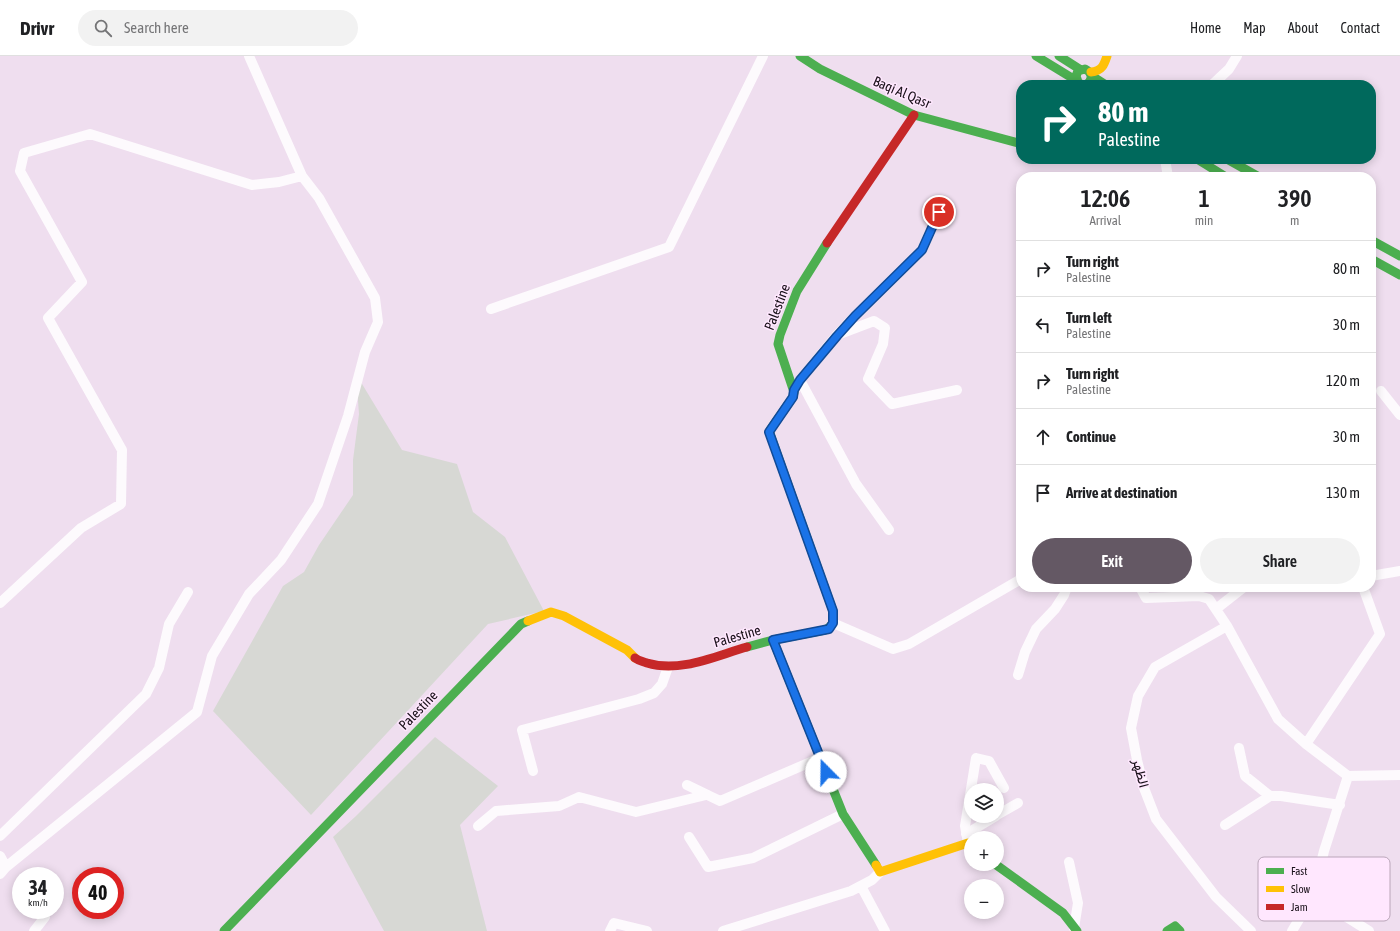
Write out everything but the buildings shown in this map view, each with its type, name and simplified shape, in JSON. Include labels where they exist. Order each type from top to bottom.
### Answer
[{"type":"main road","name":"Baqi Al Qasr","points":[[800,56],[820,69],[914,115],[1016,142]]},
{"type":"main road","points":[[1036,56],[1073,80]]},
{"type":"main road","points":[[1059,56],[1081,70],[1085,69],[1099,80]]},
{"type":"main road","points":[[1091,74],[1102,68],[1107,56]]},
{"type":"main road","points":[[1078,80],[1076,76],[1081,70]]},
{"type":"main road","points":[[1059,71],[1062,80]]},
{"type":"main road","points":[[1090,80],[1091,74]]},
{"type":"main road","name":"Palestine","points":[[794,390],[778,344],[797,291],[822,250],[914,115]]},
{"type":"main road","points":[[1205,164],[1218,172]]},
{"type":"main road","points":[[1236,164],[1250,172]]},
{"type":"main road","points":[[1376,243],[1400,256]]},
{"type":"main road","points":[[1376,262],[1400,275]]},
{"type":"main road","points":[[794,390],[793,397],[770,430],[770,434],[833,611],[833,623]]},
{"type":"main road","name":"Palestine","points":[[224,931],[521,624],[551,612],[564,616],[627,650],[638,660],[657,666],[668,667],[689,664],[773,640],[829,629],[833,623]]},
{"type":"main road","points":[[773,640],[843,814],[880,872],[964,842]]},
{"type":"main road","points":[[1004,871],[1020,884],[1063,913],[1075,930]]},
{"type":"main road","points":[[1167,931],[1175,926],[1180,931]]},
{"type":"street","points":[[0,856],[3,871],[196,712],[212,656],[249,594],[281,560],[318,504],[348,416],[365,352],[378,322],[375,298],[319,198],[302,176],[249,56]]},
{"type":"street","points":[[490,309],[669,247],[763,56]]},
{"type":"street","points":[[1217,80],[1229,69],[1237,56]]},
{"type":"street","points":[[0,603],[81,528],[121,504],[122,450],[48,318],[82,282],[20,171],[24,153],[90,134],[252,184],[279,182],[302,176]]},
{"type":"street","points":[[794,390],[800,380],[855,316],[922,250],[939,212]]},
{"type":"street","points":[[837,336],[874,321],[885,328],[883,344],[868,378],[892,404],[957,390]]},
{"type":"street","points":[[800,380],[856,484],[888,530]]},
{"type":"street","points":[[1381,391],[1400,414]]},
{"type":"street","points":[[1376,575],[1400,571]]},
{"type":"street","points":[[833,623],[893,649],[909,644],[1016,582]]},
{"type":"street","points":[[0,836],[146,694],[159,668],[169,624],[188,592]]},
{"type":"street","points":[[1018,675],[1025,652],[1036,629],[1055,609],[1064,592]]},
{"type":"street","points":[[1143,592],[1146,598],[1188,592],[1209,600],[1227,626],[1278,719],[1306,744],[1348,776],[1400,775]]},
{"type":"street","points":[[1216,609],[1238,592]]},
{"type":"street","points":[[1306,744],[1380,634],[1365,592]]},
{"type":"street","name":"الظهر","points":[[1227,626],[1155,667],[1138,696],[1131,728],[1144,788],[1156,819],[1216,897],[1251,931]]},
{"type":"street","points":[[533,771],[522,730],[638,699],[654,693],[662,684],[668,667]]},
{"type":"street","points":[[1238,748],[1245,776],[1270,796]]},
{"type":"street","points":[[687,784],[720,801],[820,758]]},
{"type":"street","points":[[972,783],[976,758],[989,761],[1001,783]]},
{"type":"street","points":[[1323,857],[1348,776]]},
{"type":"street","points":[[478,826],[496,811],[559,806],[579,797],[636,812],[706,794]]},
{"type":"street","points":[[1225,825],[1270,796],[1281,796],[1340,805]]},
{"type":"street","points":[[1004,811],[1018,803]]},
{"type":"street","points":[[689,837],[708,867],[753,858],[843,814]]},
{"type":"street","points":[[979,831],[988,823]]},
{"type":"street","points":[[1069,862],[1078,903],[1075,930]]},
{"type":"street","points":[[723,931],[851,891],[872,880],[880,872]]},
{"type":"street","points":[[860,886],[885,931]]},
{"type":"street","points":[[34,931],[43,919]]},
{"type":"street","points":[[1292,931],[1298,921]]},
{"type":"street","points":[[1354,921],[1370,931]]},
{"type":"street","points":[[610,931],[614,923],[647,931]]},
{"type":"shaded area","points":[[356,374],[402,450],[457,464],[473,512],[505,537],[544,611],[488,624],[311,815],[213,711],[283,586],[304,572],[319,545],[353,495],[353,460],[359,414]]},
{"type":"shaded area","points":[[435,737],[498,786],[460,825],[487,931],[384,931],[333,837]]},
{"type":"traffic: fast","points":[[800,56],[820,69],[914,115],[1016,142]]},
{"type":"traffic: fast","points":[[1036,56],[1075,80]]},
{"type":"traffic: fast","points":[[1059,56],[1081,70]]},
{"type":"traffic: fast","points":[[1077,80],[1076,76],[1078,71],[1085,69],[1090,72],[1090,80]]},
{"type":"traffic: fast","points":[[1092,76],[1098,80]]},
{"type":"traffic: fast","points":[[1205,164],[1218,172]]},
{"type":"traffic: fast","points":[[1236,164],[1250,172]]},
{"type":"traffic: fast","points":[[747,647],[773,640],[825,630],[833,622],[833,611],[770,434],[770,430],[793,397],[794,392],[778,344],[780,335],[797,291],[827,243]]},
{"type":"traffic: fast","points":[[1376,243],[1400,256]]},
{"type":"traffic: fast","points":[[1376,262],[1400,275]]},
{"type":"traffic: fast","points":[[224,931],[521,624],[528,621]]},
{"type":"traffic: fast","points":[[773,640],[843,814],[876,865]]},
{"type":"traffic: fast","points":[[1004,870],[1063,913],[1077,931]]},
{"type":"traffic: fast","points":[[1167,931],[1175,926],[1180,931]]},
{"type":"traffic: slow","points":[[1091,72],[1100,69],[1107,56]]},
{"type":"traffic: slow","points":[[528,621],[551,612],[564,616],[627,650],[635,658]]},
{"type":"traffic: slow","points":[[876,865],[880,872],[964,844]]},
{"type":"traffic: jam","points":[[827,243],[914,115]]},
{"type":"traffic: jam","points":[[635,658],[659,666],[685,665],[710,659],[747,647]]},
{"type":"route","points":[[826,772],[773,640],[829,629],[834,620],[833,611],[769,432],[793,397],[794,390],[800,380],[855,316],[922,250],[939,212]]}]
